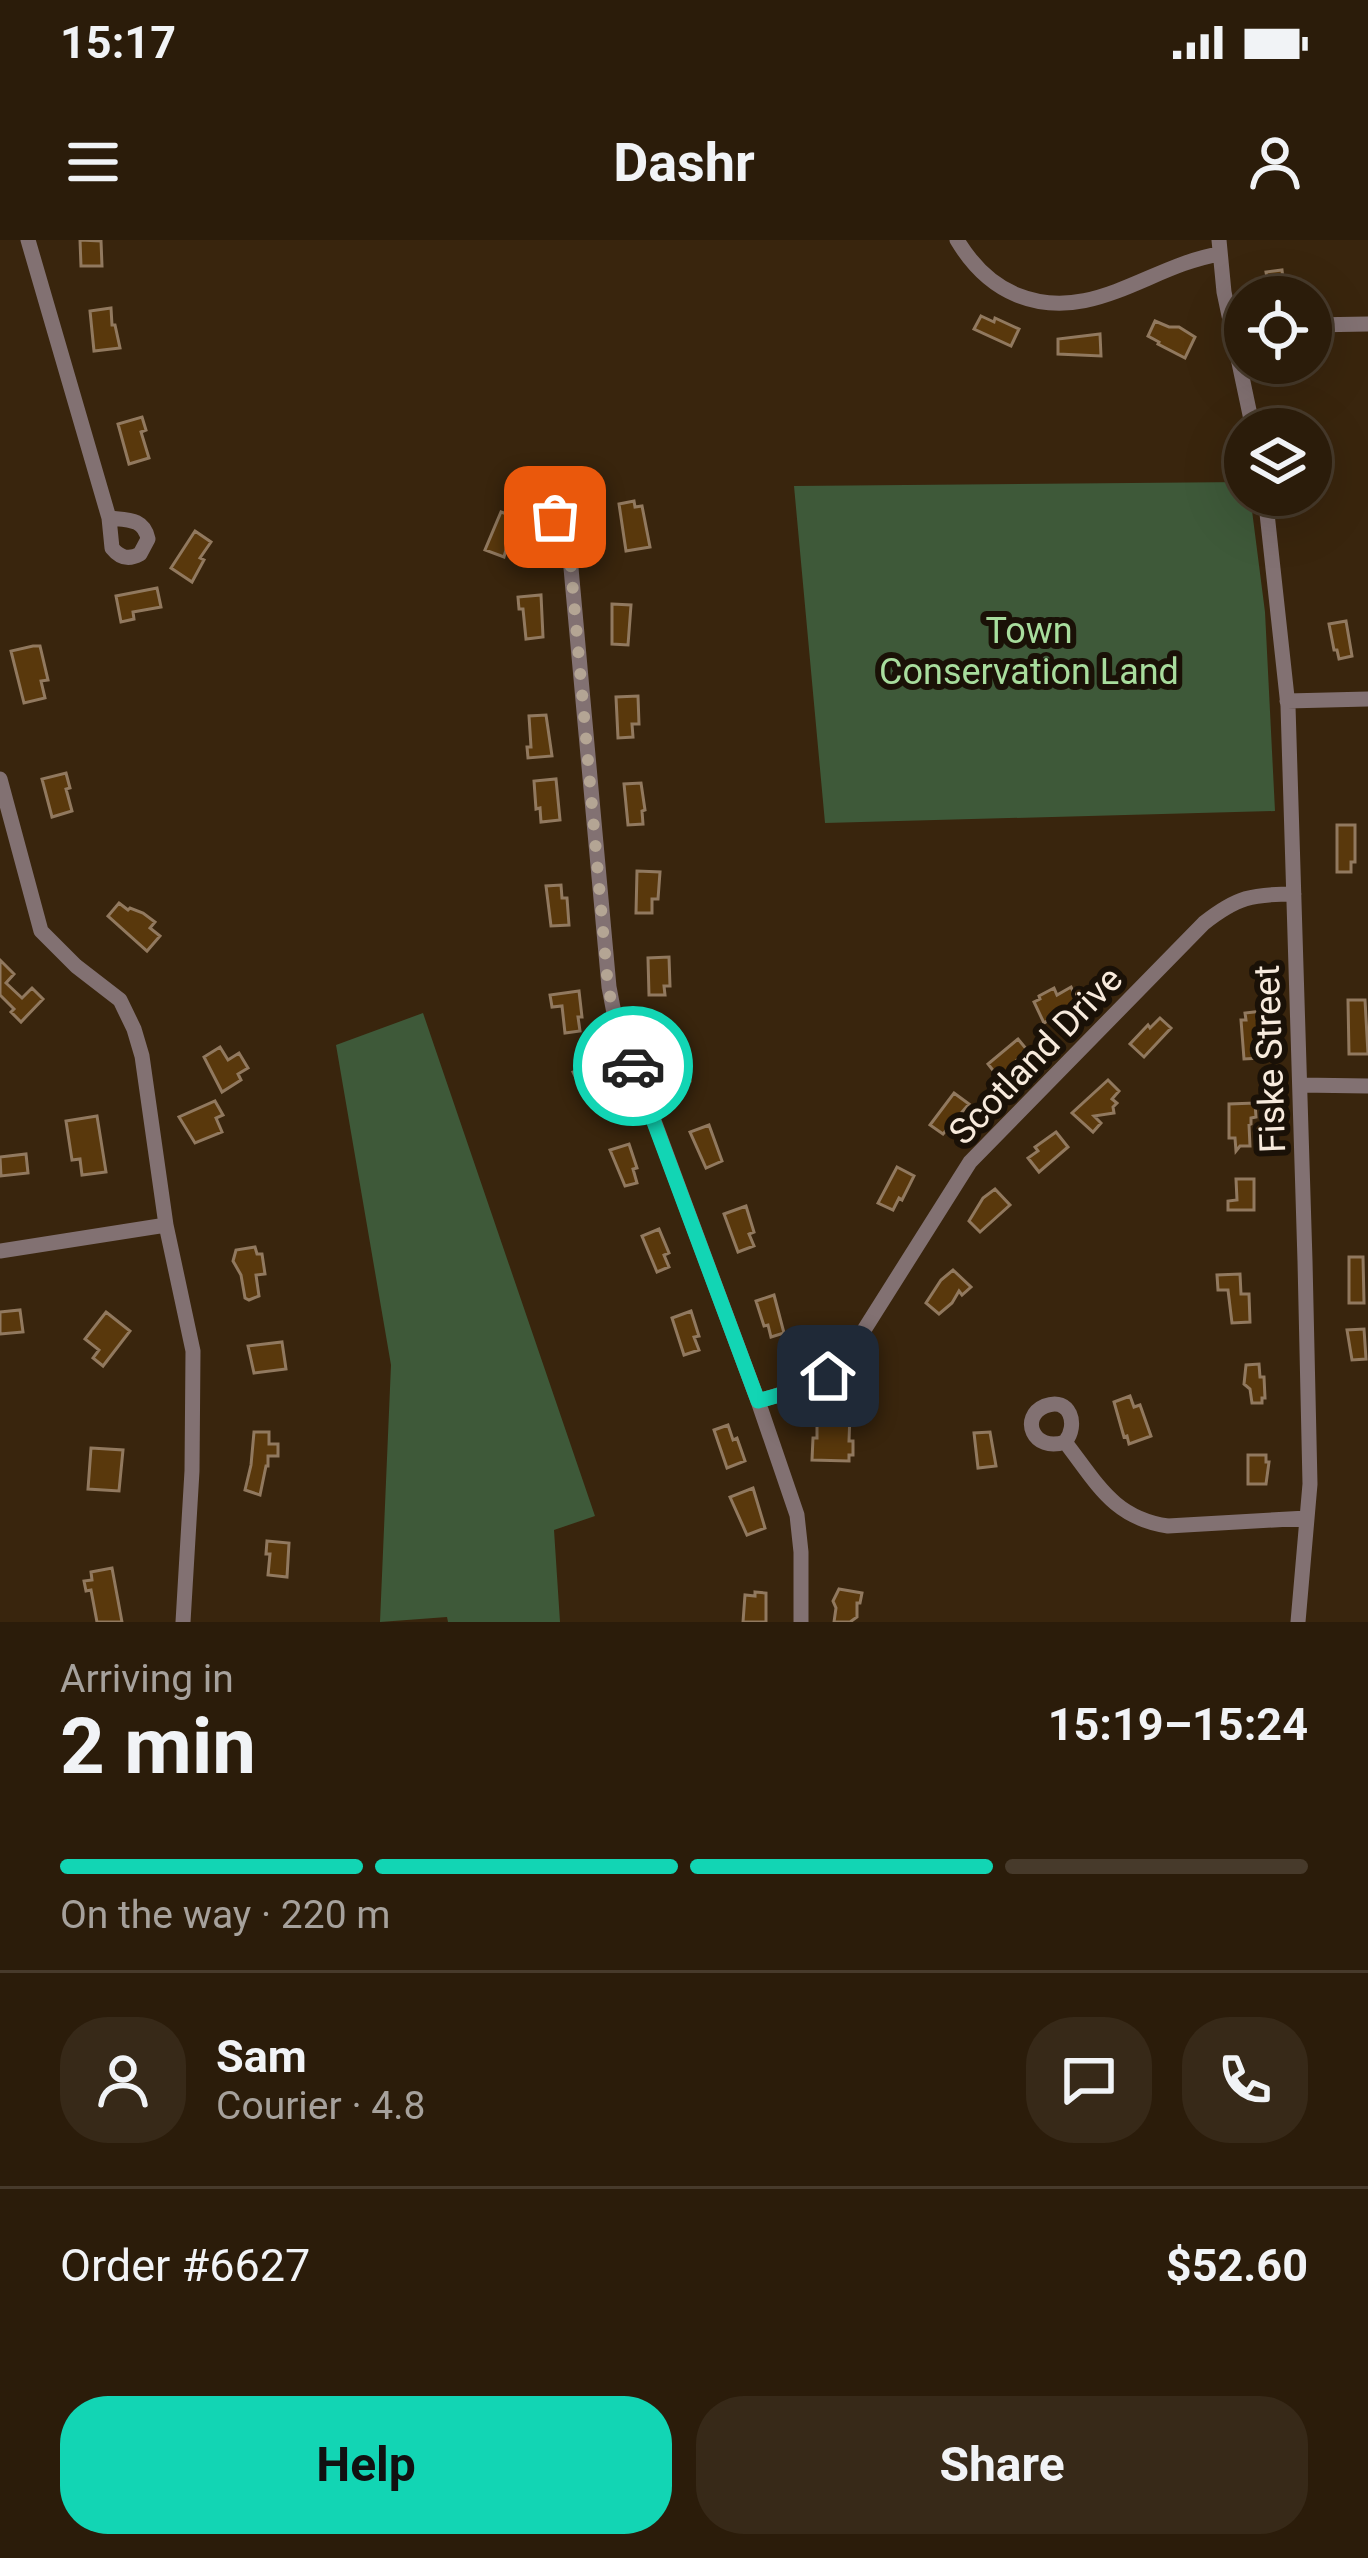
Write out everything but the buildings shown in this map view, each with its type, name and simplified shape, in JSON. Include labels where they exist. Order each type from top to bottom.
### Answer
[{"type":"street","points":[[28,240],[109,518]]},
{"type":"street","points":[[957,240],[996,285],[1030,300],[1066,305],[1107,296],[1220,247],[1224,292]]},
{"type":"street","points":[[1332,325],[1368,324]]},
{"type":"street","name":"Fiske Street","points":[[1267,516],[1287,701],[1300,1085],[1310,1461],[1298,1622]]},
{"type":"street","points":[[570,557],[608,987],[797,1515],[801,1622]]},
{"type":"street","points":[[1287,701],[1368,699]]},
{"type":"street","points":[[0,779],[41,931],[76,967],[120,1000],[142,1056],[166,1225],[193,1351],[193,1471],[183,1622]]},
{"type":"street","name":"Scotland Drive","points":[[758,1401],[804,1388],[828,1376],[847,1357],[970,1162],[1204,923],[1245,897],[1294,894]]},
{"type":"street","points":[[1300,1085],[1368,1085]]},
{"type":"street","points":[[0,1251],[166,1225]]},
{"type":"street","points":[[1065,1442],[1110,1500],[1151,1523],[1307,1518]]},
{"type":"green space","name":"Town Conservation Land","points":[[1224,482],[1224,516],[1253,516],[1265,612],[1275,811],[825,823],[794,486]]},
{"type":"green space","points":[[423,1013],[595,1516],[554,1530],[560,1622],[448,1622],[447,1617],[380,1622],[391,1365],[336,1045]]},
{"type":"way so far","points":[[555,517],[546,535],[550,549],[570,557],[608,987],[633,1066]]},
{"type":"route","points":[[633,1066],[758,1401],[828,1376]]}]
